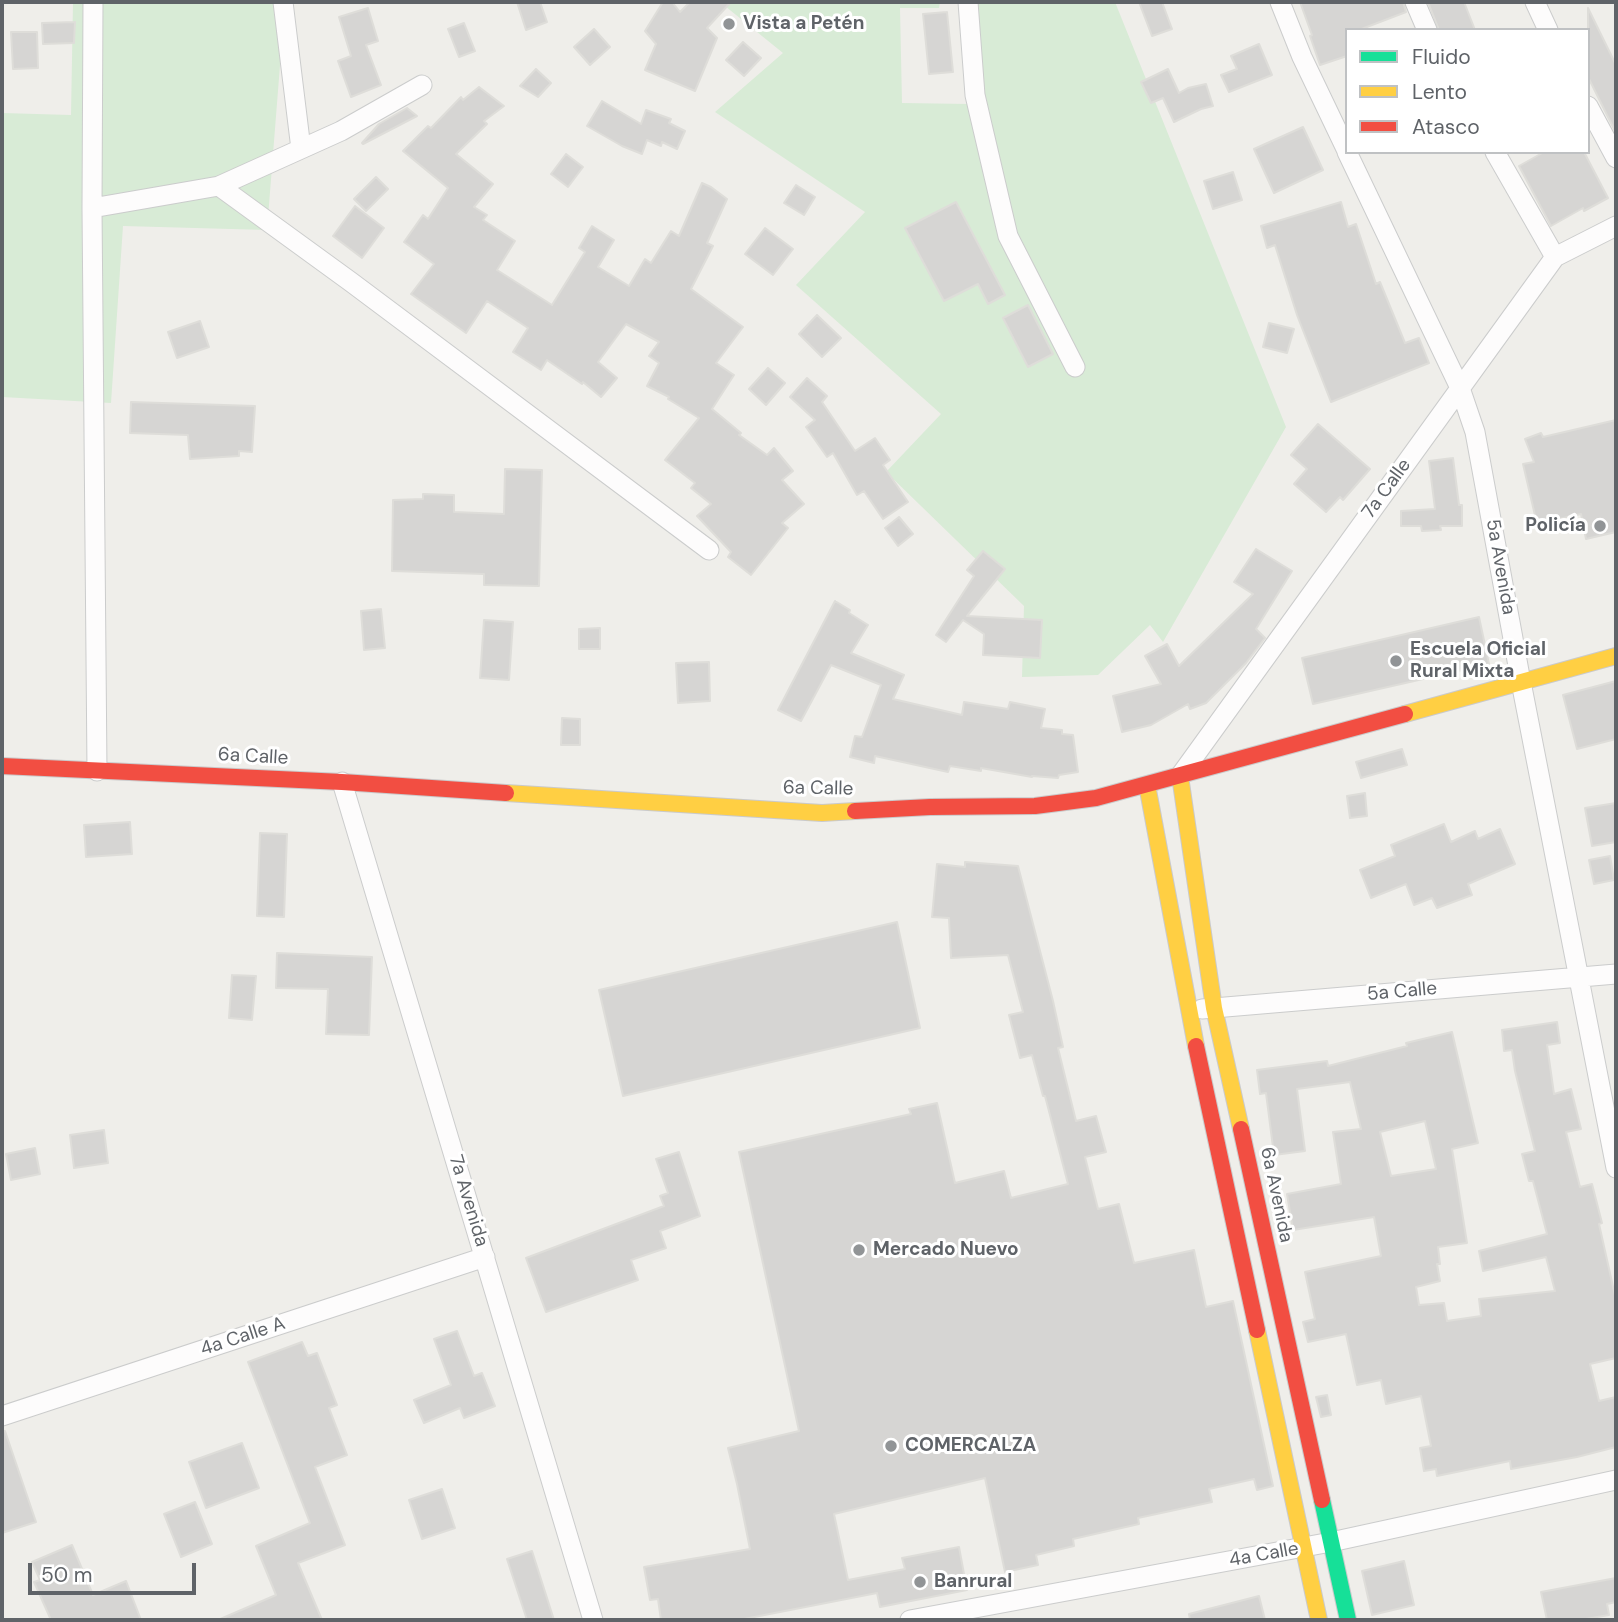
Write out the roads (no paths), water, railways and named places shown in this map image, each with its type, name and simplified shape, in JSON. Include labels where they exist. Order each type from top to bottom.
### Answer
[{"type":"street","points":[[93,2],[97,771]]},
{"type":"street","points":[[283,2],[302,149]]},
{"type":"street","points":[[968,2],[975,95],[1008,236],[1074,367]]},
{"type":"street","name":"5a Avenida","points":[[1280,2],[1302,57],[1345,147]]},
{"type":"street","points":[[1415,2],[1426,28]]},
{"type":"street","points":[[1535,2],[1547,28]]},
{"type":"street","points":[[92,208],[219,186],[341,131],[422,85]]},
{"type":"street","points":[[1590,110],[1616,158]]},
{"type":"street","name":"5a Avenida","points":[[1348,154],[1460,388],[1475,432],[1616,1168]]},
{"type":"street","points":[[1496,154],[1555,257]]},
{"type":"street","points":[[219,186],[709,550]]},
{"type":"street","name":"7a Calle","points":[[1180,776],[1555,257],[1616,226]]},
{"type":"street","name":"6a Calle","points":[[2,766],[342,782],[822,813],[930,807],[1035,806],[1096,798],[1147,785],[1616,656]]},
{"type":"street","name":"6a Avenida","points":[[1180,776],[1214,1008],[1348,1620]]},
{"type":"street","name":"7a Avenida","points":[[342,782],[593,1620]]},
{"type":"street","points":[[1147,785],[1188,1010],[1319,1620]]},
{"type":"street","name":"5a Calle","points":[[1188,1010],[1616,974]]},
{"type":"street","name":"4a Calle A","points":[[2,1416],[485,1257]]},
{"type":"street","name":"4a Calle","points":[[910,1620],[1331,1542],[1616,1480]]},
{"type":"place","name":"Vista a Petén","points":[[729,24]]},
{"type":"place","name":"Policía","points":[[1600,526]]},
{"type":"place","name":"Escuela Oficial Rural Mixta","points":[[1396,661]]},
{"type":"place","name":"Mercado Nuevo","points":[[859,1250]]},
{"type":"place","name":"COMERCALZA","points":[[891,1446]]},
{"type":"place","name":"Banrural","points":[[920,1582]]}]
